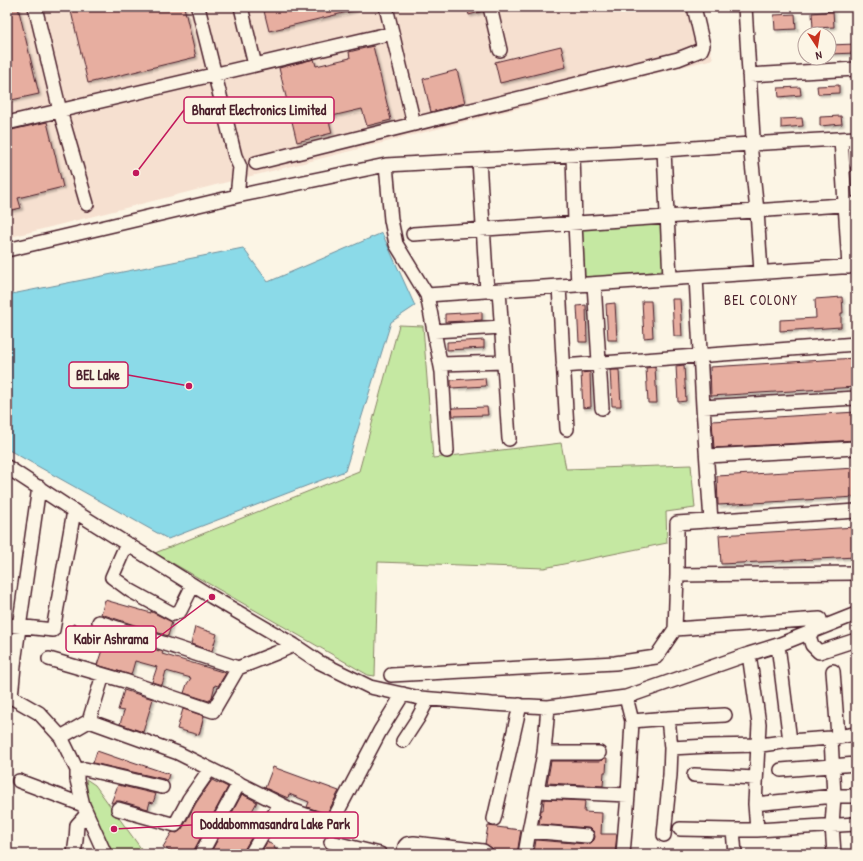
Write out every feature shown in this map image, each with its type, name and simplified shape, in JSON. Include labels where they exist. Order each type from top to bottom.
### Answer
[{"type":"street","points":[[35,7],[60,111],[87,204]]},
{"type":"street","points":[[198,7],[235,156],[240,167],[237,196]]},
{"type":"street","points":[[240,7],[255,65]]},
{"type":"street","points":[[386,7],[414,124]]},
{"type":"street","points":[[490,7],[500,50]]},
{"type":"street","points":[[256,163],[678,59],[701,50],[703,44],[694,7]]},
{"type":"street","points":[[745,7],[753,137],[750,144],[757,211],[761,272]]},
{"type":"street","points":[[7,123],[392,33]]},
{"type":"street","points":[[749,75],[856,69]]},
{"type":"street","points":[[7,250],[237,196],[386,165],[856,138],[856,163]]},
{"type":"street","points":[[427,295],[852,267],[850,205],[841,139]]},
{"type":"street","points":[[664,150],[670,278]]},
{"type":"street","points":[[573,155],[578,285]]},
{"type":"street","points":[[480,160],[484,229],[493,290],[502,327],[509,439]]},
{"type":"street","points":[[386,165],[391,220],[396,244],[427,295],[441,364],[447,451]]},
{"type":"street","points":[[413,234],[850,205]]},
{"type":"street","points":[[696,277],[711,520]]},
{"type":"street","points":[[594,284],[602,408]]},
{"type":"street","points":[[559,286],[567,429]]},
{"type":"street","points":[[434,331],[502,327]]},
{"type":"street","points":[[563,366],[856,344]]},
{"type":"street","points":[[441,364],[504,362]]},
{"type":"street","points":[[703,407],[856,398]]},
{"type":"street","points":[[707,456],[856,448]]},
{"type":"street","points":[[7,466],[74,511],[193,585],[294,645],[319,662],[370,687],[420,698],[548,707],[626,697],[778,645],[856,614]]},
{"type":"street","points":[[39,487],[13,626],[9,696],[39,713],[61,737],[76,770],[77,780],[85,810],[104,854]]},
{"type":"street","points":[[13,626],[52,630],[74,511]]},
{"type":"street","points":[[391,675],[616,663],[656,657],[675,629],[678,575],[677,523],[856,511]]},
{"type":"street","points":[[130,545],[123,552],[112,577],[131,591],[173,614],[180,611],[193,585]]},
{"type":"street","points":[[678,575],[856,573]]},
{"type":"street","points":[[675,629],[820,619]]},
{"type":"street","points":[[99,622],[238,668]]},
{"type":"street","points":[[808,633],[812,645],[820,652],[856,640]]},
{"type":"street","points":[[48,658],[213,711],[238,668],[294,645]]},
{"type":"street","points":[[778,645],[790,741]]},
{"type":"street","points":[[749,654],[759,724],[755,804],[757,830]]},
{"type":"street","points":[[833,671],[834,737],[832,766],[834,796],[832,825],[834,854]]},
{"type":"street","points":[[61,737],[89,721],[103,675]]},
{"type":"street","points":[[89,721],[178,753],[292,810],[332,824],[380,731],[403,694]]},
{"type":"street","points":[[623,854],[632,721],[626,697]]},
{"type":"street","points":[[403,741],[428,699]]},
{"type":"street","points":[[494,819],[520,705]]},
{"type":"street","points":[[525,854],[544,753],[548,707]]},
{"type":"street","points":[[632,721],[725,715]]},
{"type":"street","points":[[664,835],[671,748],[668,718]]},
{"type":"street","points":[[671,748],[758,745],[856,734]]},
{"type":"street","points":[[544,753],[599,753]]},
{"type":"street","points":[[781,770],[856,764]]},
{"type":"street","points":[[76,770],[85,769],[162,787]]},
{"type":"street","points":[[118,809],[175,825],[189,799],[210,769]]},
{"type":"street","points":[[694,775],[756,778]]},
{"type":"street","points":[[19,781],[85,810]]},
{"type":"street","points":[[201,854],[239,783]]},
{"type":"street","points":[[537,791],[628,795]]},
{"type":"street","points":[[755,804],[834,796],[856,796]]},
{"type":"street","points":[[251,854],[280,804]]},
{"type":"street","points":[[74,854],[77,826],[85,810]]},
{"type":"street","points":[[680,829],[757,830],[856,824]]},
{"type":"street","points":[[733,830],[735,854]]},
{"type":"street","points":[[529,832],[587,836]]},
{"type":"street","points":[[331,842],[380,854]]},
{"type":"street","points":[[403,854],[406,844],[414,843],[454,851],[483,851],[487,854]]},
{"type":"shaded area","points":[[7,7],[698,7],[713,59],[7,238]]},
{"type":"green space","points":[[662,224],[663,271],[584,278],[580,228]]},
{"type":"green space","points":[[399,325],[423,326],[433,458],[561,443],[566,469],[691,465],[695,508],[666,512],[667,543],[544,568],[378,562],[375,676],[368,675],[155,553],[359,471]]},
{"type":"green space","points":[[86,779],[95,785],[145,854],[114,854],[112,852],[89,805]]},
{"type":"water","points":[[382,233],[415,306],[391,322],[345,471],[168,539],[7,449],[7,295],[243,248],[268,282]]},
{"type":"building","points":[[7,7],[18,7],[39,94],[7,101]]},
{"type":"building","points":[[70,7],[184,7],[196,57],[88,83]]},
{"type":"building","points":[[263,7],[356,7],[356,10],[269,31]]},
{"type":"building","points":[[467,7],[482,7],[483,11],[469,15]]},
{"type":"building","points":[[833,11],[834,26],[813,26],[812,13]]},
{"type":"building","points":[[795,14],[796,29],[775,30],[774,15]]},
{"type":"building","points":[[856,44],[856,53],[837,54],[837,45]]},
{"type":"building","points":[[373,46],[391,120],[367,126],[362,109],[328,117],[332,133],[297,142],[279,68],[314,59],[316,66],[350,58],[349,52]]},
{"type":"building","points":[[561,46],[566,67],[500,83],[495,62]]},
{"type":"building","points":[[457,70],[465,103],[431,112],[423,79]]},
{"type":"building","points":[[839,85],[839,93],[818,94],[817,86]]},
{"type":"building","points":[[800,87],[801,95],[779,97],[778,88]]},
{"type":"building","points":[[841,116],[842,124],[820,126],[820,117]]},
{"type":"building","points":[[802,118],[803,126],[781,128],[781,119]]},
{"type":"building","points":[[47,122],[63,187],[18,198],[21,208],[7,211],[7,131]]},
{"type":"building","points":[[842,297],[843,313],[841,313],[841,327],[780,331],[780,320],[816,318],[815,299]]},
{"type":"building","points":[[672,299],[680,299],[682,336],[674,336]]},
{"type":"building","points":[[642,301],[651,301],[653,337],[644,338]]},
{"type":"building","points":[[615,303],[617,340],[608,340],[606,304]]},
{"type":"building","points":[[586,305],[587,342],[579,342],[577,306]]},
{"type":"building","points":[[482,312],[482,320],[445,322],[445,314]]},
{"type":"building","points":[[484,340],[484,348],[447,350],[447,342]]},
{"type":"building","points":[[856,358],[856,387],[711,396],[710,367]]},
{"type":"building","points":[[684,365],[686,401],[678,402],[676,366]]},
{"type":"building","points":[[655,367],[657,403],[648,403],[646,368]]},
{"type":"building","points":[[610,370],[619,370],[621,406],[612,406]]},
{"type":"building","points":[[590,372],[591,407],[583,408],[581,373]]},
{"type":"building","points":[[485,378],[486,386],[451,388],[451,380]]},
{"type":"building","points":[[487,407],[488,415],[453,416],[452,408]]},
{"type":"building","points":[[856,412],[856,440],[714,448],[712,421]]},
{"type":"building","points":[[856,468],[856,497],[718,505],[717,476]]},
{"type":"building","points":[[856,527],[856,557],[721,564],[719,535]]},
{"type":"building","points":[[105,600],[151,613],[151,611],[172,622],[168,636],[101,614]]},
{"type":"building","points":[[73,624],[132,641],[132,643],[163,652],[162,654],[226,673],[218,686],[215,685],[212,697],[209,701],[184,693],[191,678],[166,671],[162,685],[152,682],[157,667],[135,661],[131,675],[97,665],[102,650],[69,640]]},
{"type":"building","points":[[195,627],[217,634],[212,651],[191,644]]},
{"type":"building","points":[[124,690],[153,699],[143,732],[120,724],[124,711],[118,710]]},
{"type":"building","points":[[183,709],[204,716],[199,735],[177,729]]},
{"type":"building","points":[[97,751],[169,774],[167,781],[164,779],[93,763]]},
{"type":"building","points":[[607,758],[603,786],[547,783],[551,761],[599,761]]},
{"type":"building","points":[[273,767],[339,791],[327,814],[307,807],[309,802],[289,794],[288,798],[265,788]]},
{"type":"building","points":[[212,780],[228,787],[193,854],[175,854],[163,847],[172,832],[177,833],[182,829],[196,803]]},
{"type":"building","points":[[118,785],[156,794],[153,803],[150,802],[148,809],[120,801],[111,803]]},
{"type":"building","points":[[242,794],[257,802],[252,811],[263,818],[243,854],[210,854]]},
{"type":"building","points":[[544,799],[585,801],[584,812],[602,813],[601,834],[617,834],[615,853],[597,852],[597,854],[576,854],[534,852],[536,840],[586,844],[591,843],[595,837],[594,832],[588,828],[539,824]]},
{"type":"building","points":[[488,826],[521,830],[517,854],[494,851],[485,844]]},
{"type":"building","points":[[267,842],[275,846],[274,848],[283,854],[260,854]]},
{"type":"place","name":"Bharat Electronics Limited","points":[[136,173]]},
{"type":"place","name":"BEL Lake","points":[[189,386]]},
{"type":"place","name":"Kabir Ashrama","points":[[212,597]]},
{"type":"place","name":"Doddabommasandra Lake Park","points":[[114,829]]},
{"type":"district","name":"BEL COLONY","points":[[761,300]]}]
